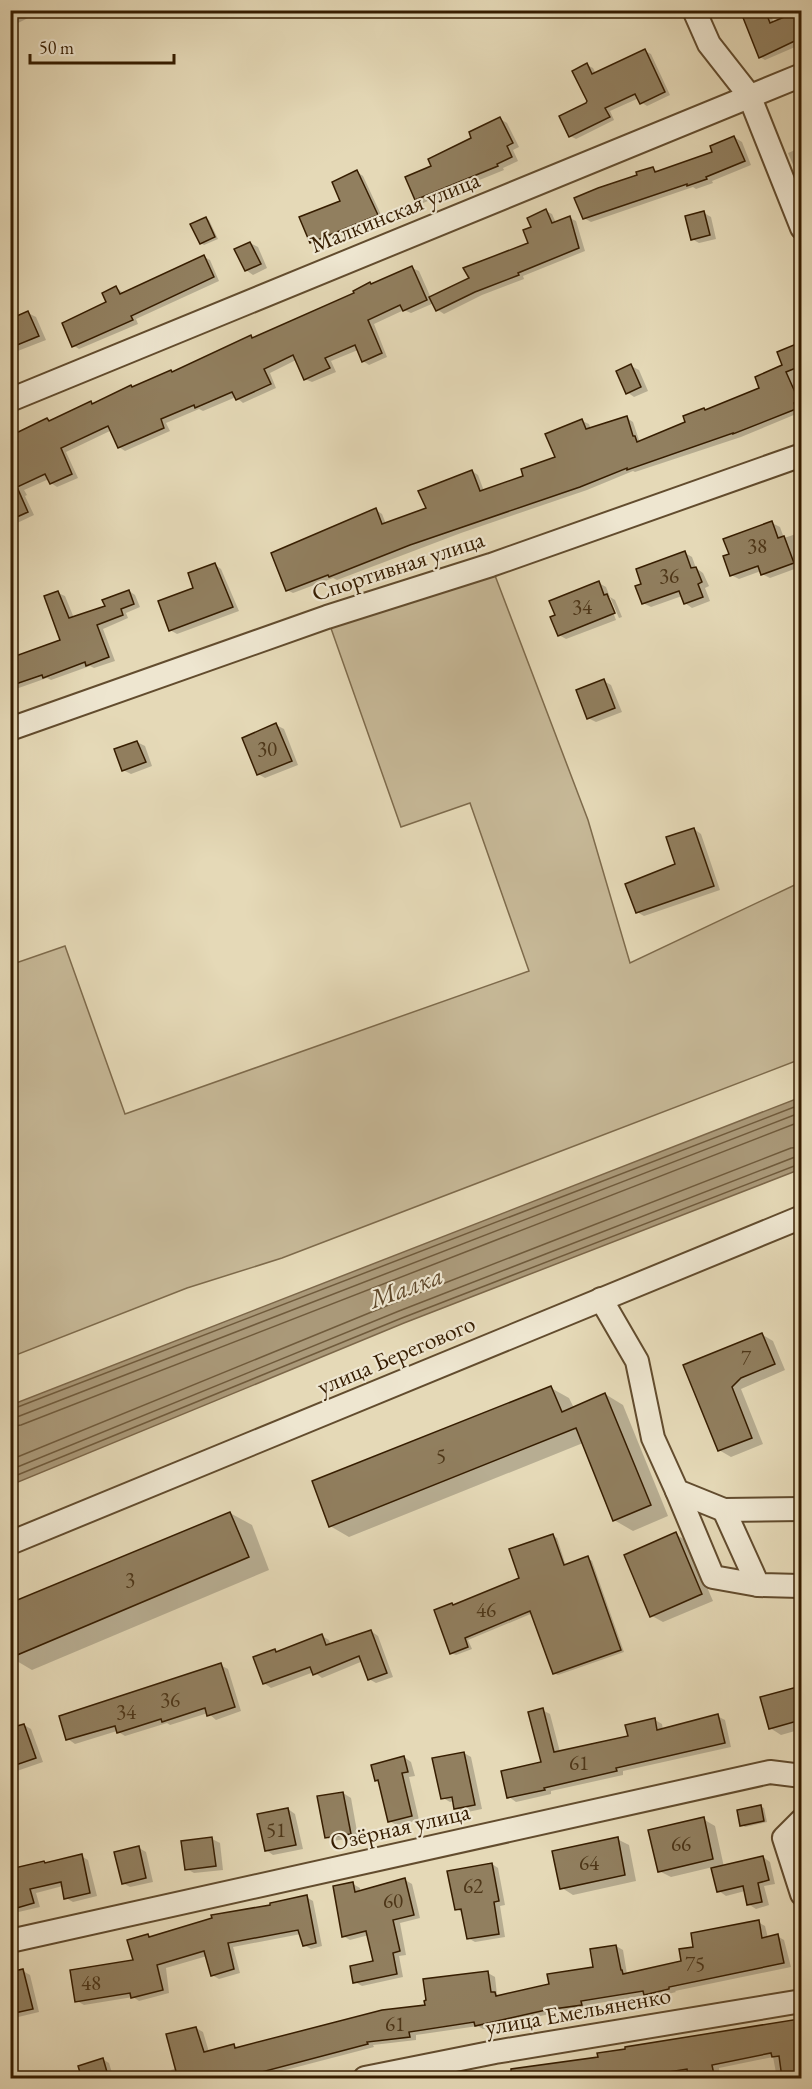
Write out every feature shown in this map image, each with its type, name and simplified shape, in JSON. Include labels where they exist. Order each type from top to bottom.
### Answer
[{"type":"street","points":[[694,10],[709,44],[749,95],[801,228]]},
{"type":"street","name":"Малкинская улица","points":[[10,400],[801,75]]},
{"type":"street","name":"Спортивная улица","points":[[10,729],[327,617],[491,565],[801,455]]},
{"type":"street","name":"улица Берегового","points":[[10,1543],[801,1217]]},
{"type":"street","points":[[601,1299],[637,1361],[653,1438],[714,1577],[758,1585],[801,1581]]},
{"type":"street","points":[[677,1491],[724,1510],[801,1509]]},
{"type":"street","points":[[724,1510],[758,1585]]},
{"type":"street","name":"Озёрная улица","points":[[10,1941],[770,1772],[801,1776]]},
{"type":"street","points":[[801,1820],[784,1838],[801,1894]]},
{"type":"street","name":"улица Емельяненко","points":[[365,2079],[495,2052],[801,2001]]},
{"type":"shaded area","points":[[491,565],[588,820],[630,963],[801,882],[801,1059],[282,1258],[187,1288],[11,1357],[10,965],[65,946],[125,1114],[529,971],[470,803],[401,827],[327,617]]},
{"type":"water","name":"Малка","points":[[801,1097],[801,1169],[404,1323],[11,1485],[11,1405]]},
{"type":"building","points":[[740,10],[765,10],[770,23],[801,10],[801,38],[759,58]]},
{"type":"building","points":[[645,49],[665,92],[640,104],[635,94],[605,108],[610,117],[569,137],[559,116],[587,101],[572,71],[587,63],[592,74]]},
{"type":"building","points":[[500,117],[513,143],[507,146],[512,157],[497,164],[498,166],[415,200],[405,177],[431,166],[428,159],[471,138],[469,132]]},
{"type":"building","points":[[734,136],[745,161],[706,177],[707,179],[583,219],[574,198],[637,175],[636,172],[653,167],[655,172],[712,152],[710,146]]},
{"type":"building","points":[[357,170],[378,215],[310,243],[299,217],[340,201],[332,182]]},
{"type":"building","points":[[546,209],[552,223],[570,216],[579,248],[436,311],[429,297],[469,278],[463,268],[528,243],[523,230],[531,227],[527,218]]},
{"type":"building","points":[[704,211],[710,235],[691,240],[685,216]]},
{"type":"building","points":[[206,217],[215,237],[200,244],[190,224]]},
{"type":"building","points":[[250,242],[261,264],[245,271],[234,249]]},
{"type":"building","points":[[204,255],[214,277],[131,316],[133,320],[72,347],[62,323],[106,302],[102,293],[116,286],[120,294]]},
{"type":"building","points":[[412,266],[427,300],[403,311],[400,305],[368,320],[382,353],[362,362],[355,345],[325,358],[330,368],[304,380],[293,355],[264,369],[271,384],[236,400],[232,392],[195,408],[194,405],[161,419],[164,428],[118,448],[108,426],[61,448],[72,474],[50,484],[45,474],[17,487],[28,512],[10,520],[10,436],[47,418],[49,421],[131,385],[132,387],[171,370],[172,372],[251,335],[252,338],[354,293],[353,291],[370,282],[371,284]]},
{"type":"building","points":[[28,311],[39,336],[10,348],[10,319]]},
{"type":"building","points":[[801,342],[801,366],[786,372],[799,401],[794,403],[796,409],[733,434],[627,470],[627,468],[580,487],[410,545],[329,577],[328,575],[286,591],[271,553],[376,508],[382,524],[426,508],[418,491],[472,470],[480,491],[523,476],[521,469],[555,457],[545,434],[582,419],[586,429],[627,416],[637,442],[685,422],[683,416],[704,408],[705,410],[759,388],[755,377],[782,365],[777,352]]},
{"type":"building","points":[[631,364],[641,387],[626,394],[616,371]]},
{"type":"building","points":[[772,521],[778,538],[784,536],[794,563],[761,575],[758,566],[730,576],[723,556],[729,554],[723,539]]},
{"type":"building","points":[[685,551],[691,568],[696,567],[702,582],[698,584],[703,597],[684,604],[679,591],[642,604],[635,586],[641,584],[636,569]]},
{"type":"building","points":[[215,563],[233,607],[169,631],[158,601],[193,588],[188,573]]},
{"type":"building","points":[[599,581],[615,613],[558,636],[550,617],[555,615],[549,601]]},
{"type":"building","points":[[129,590],[134,604],[121,609],[123,615],[97,625],[109,657],[86,666],[85,662],[43,678],[42,675],[10,686],[10,658],[60,640],[44,596],[58,591],[69,618],[105,606],[102,600]]},
{"type":"building","points":[[604,679],[615,708],[587,719],[576,690]]},
{"type":"building","points":[[276,723],[292,761],[257,775],[242,738]]},
{"type":"building","points":[[137,741],[146,762],[122,771],[114,749]]},
{"type":"building","points":[[694,828],[714,886],[636,913],[625,884],[675,864],[666,837]]},
{"type":"building","points":[[762,1333],[775,1364],[741,1378],[732,1387],[752,1438],[718,1451],[683,1365]]},
{"type":"building","points":[[551,1386],[562,1412],[605,1393],[651,1505],[613,1521],[576,1428],[329,1527],[312,1481]]},
{"type":"building","points":[[230,1512],[249,1557],[10,1658],[10,1603]]},
{"type":"building","points":[[676,1532],[702,1594],[650,1617],[624,1555]]},
{"type":"building","points":[[553,1534],[564,1565],[588,1556],[621,1650],[553,1674],[530,1611],[465,1638],[468,1647],[450,1654],[434,1610],[452,1603],[453,1605],[519,1578],[509,1549]]},
{"type":"building","points":[[371,1630],[387,1673],[368,1680],[359,1656],[313,1675],[310,1667],[263,1684],[253,1657],[275,1649],[276,1652],[322,1634],[326,1645]]},
{"type":"building","points":[[221,1663],[235,1707],[207,1716],[205,1708],[117,1733],[115,1726],[66,1740],[59,1716]]},
{"type":"building","points":[[801,1686],[801,1720],[769,1729],[760,1697]]},
{"type":"building","points":[[543,1708],[554,1752],[628,1736],[625,1725],[655,1718],[657,1730],[718,1714],[725,1743],[616,1768],[617,1771],[507,1798],[501,1771],[541,1762],[528,1712]]},
{"type":"building","points":[[24,1724],[36,1758],[10,1767],[10,1728]]},
{"type":"building","points":[[464,1752],[475,1805],[454,1809],[452,1797],[441,1799],[432,1758]]},
{"type":"building","points":[[404,1756],[408,1772],[402,1773],[412,1816],[388,1822],[378,1780],[375,1781],[371,1765]]},
{"type":"building","points":[[343,1792],[351,1834],[325,1838],[317,1796]]},
{"type":"building","points":[[761,1805],[764,1821],[740,1826],[737,1810]]},
{"type":"building","points":[[288,1808],[296,1845],[265,1851],[257,1814]]},
{"type":"building","points":[[704,1817],[713,1859],[658,1872],[648,1830]]},
{"type":"building","points":[[212,1837],[216,1866],[185,1870],[181,1841]]},
{"type":"building","points":[[618,1837],[625,1875],[560,1889],[552,1851]]},
{"type":"building","points":[[139,1846],[146,1878],[122,1884],[114,1852]]},
{"type":"building","points":[[82,1854],[90,1893],[64,1899],[61,1882],[30,1889],[34,1903],[10,1910],[10,1869]]},
{"type":"building","points":[[763,1856],[769,1880],[758,1883],[762,1902],[747,1905],[743,1886],[717,1892],[711,1868]]},
{"type":"building","points":[[492,1863],[499,1901],[494,1902],[499,1934],[467,1939],[461,1909],[455,1910],[447,1871]]},
{"type":"building","points":[[405,1878],[414,1915],[393,1920],[400,1951],[393,1953],[397,1974],[353,1983],[350,1966],[373,1961],[366,1931],[342,1937],[333,1886],[353,1882],[355,1892]]},
{"type":"building","points":[[307,1895],[316,1943],[303,1946],[298,1930],[228,1943],[234,1969],[211,1976],[204,1951],[157,1965],[163,1990],[131,1998],[130,1993],[75,2002],[70,1970],[133,1960],[127,1940],[148,1934],[149,1937],[212,1918],[211,1915],[270,1905],[270,1903]]},
{"type":"building","points":[[759,1920],[762,1938],[778,1934],[784,1963],[669,1987],[669,1989],[644,1995],[643,1991],[581,2001],[582,2005],[546,2010],[475,2026],[474,2022],[409,2032],[410,2037],[367,2042],[368,2044],[235,2079],[178,2079],[166,2034],[196,2027],[204,2052],[234,2044],[235,2048],[382,2010],[425,2005],[423,1979],[488,1971],[491,1992],[495,1992],[496,1996],[549,1984],[547,1974],[593,1967],[590,1949],[616,1945],[623,1974],[681,1961],[679,1949],[693,1947],[691,1933]]},
{"type":"building","points":[[23,1969],[33,2009],[10,2014],[10,1972]]},
{"type":"building","points":[[799,2019],[801,2074],[782,2078],[779,2056],[772,2057],[771,2053],[712,2065],[714,2075],[695,2079],[689,2079],[687,2069],[650,2075],[650,2079],[630,2079],[630,2076],[612,2079],[511,2079],[511,2069],[598,2057],[597,2053],[625,2049],[625,2047]]},
{"type":"building","points":[[103,2058],[109,2079],[82,2079],[78,2066]]}]
